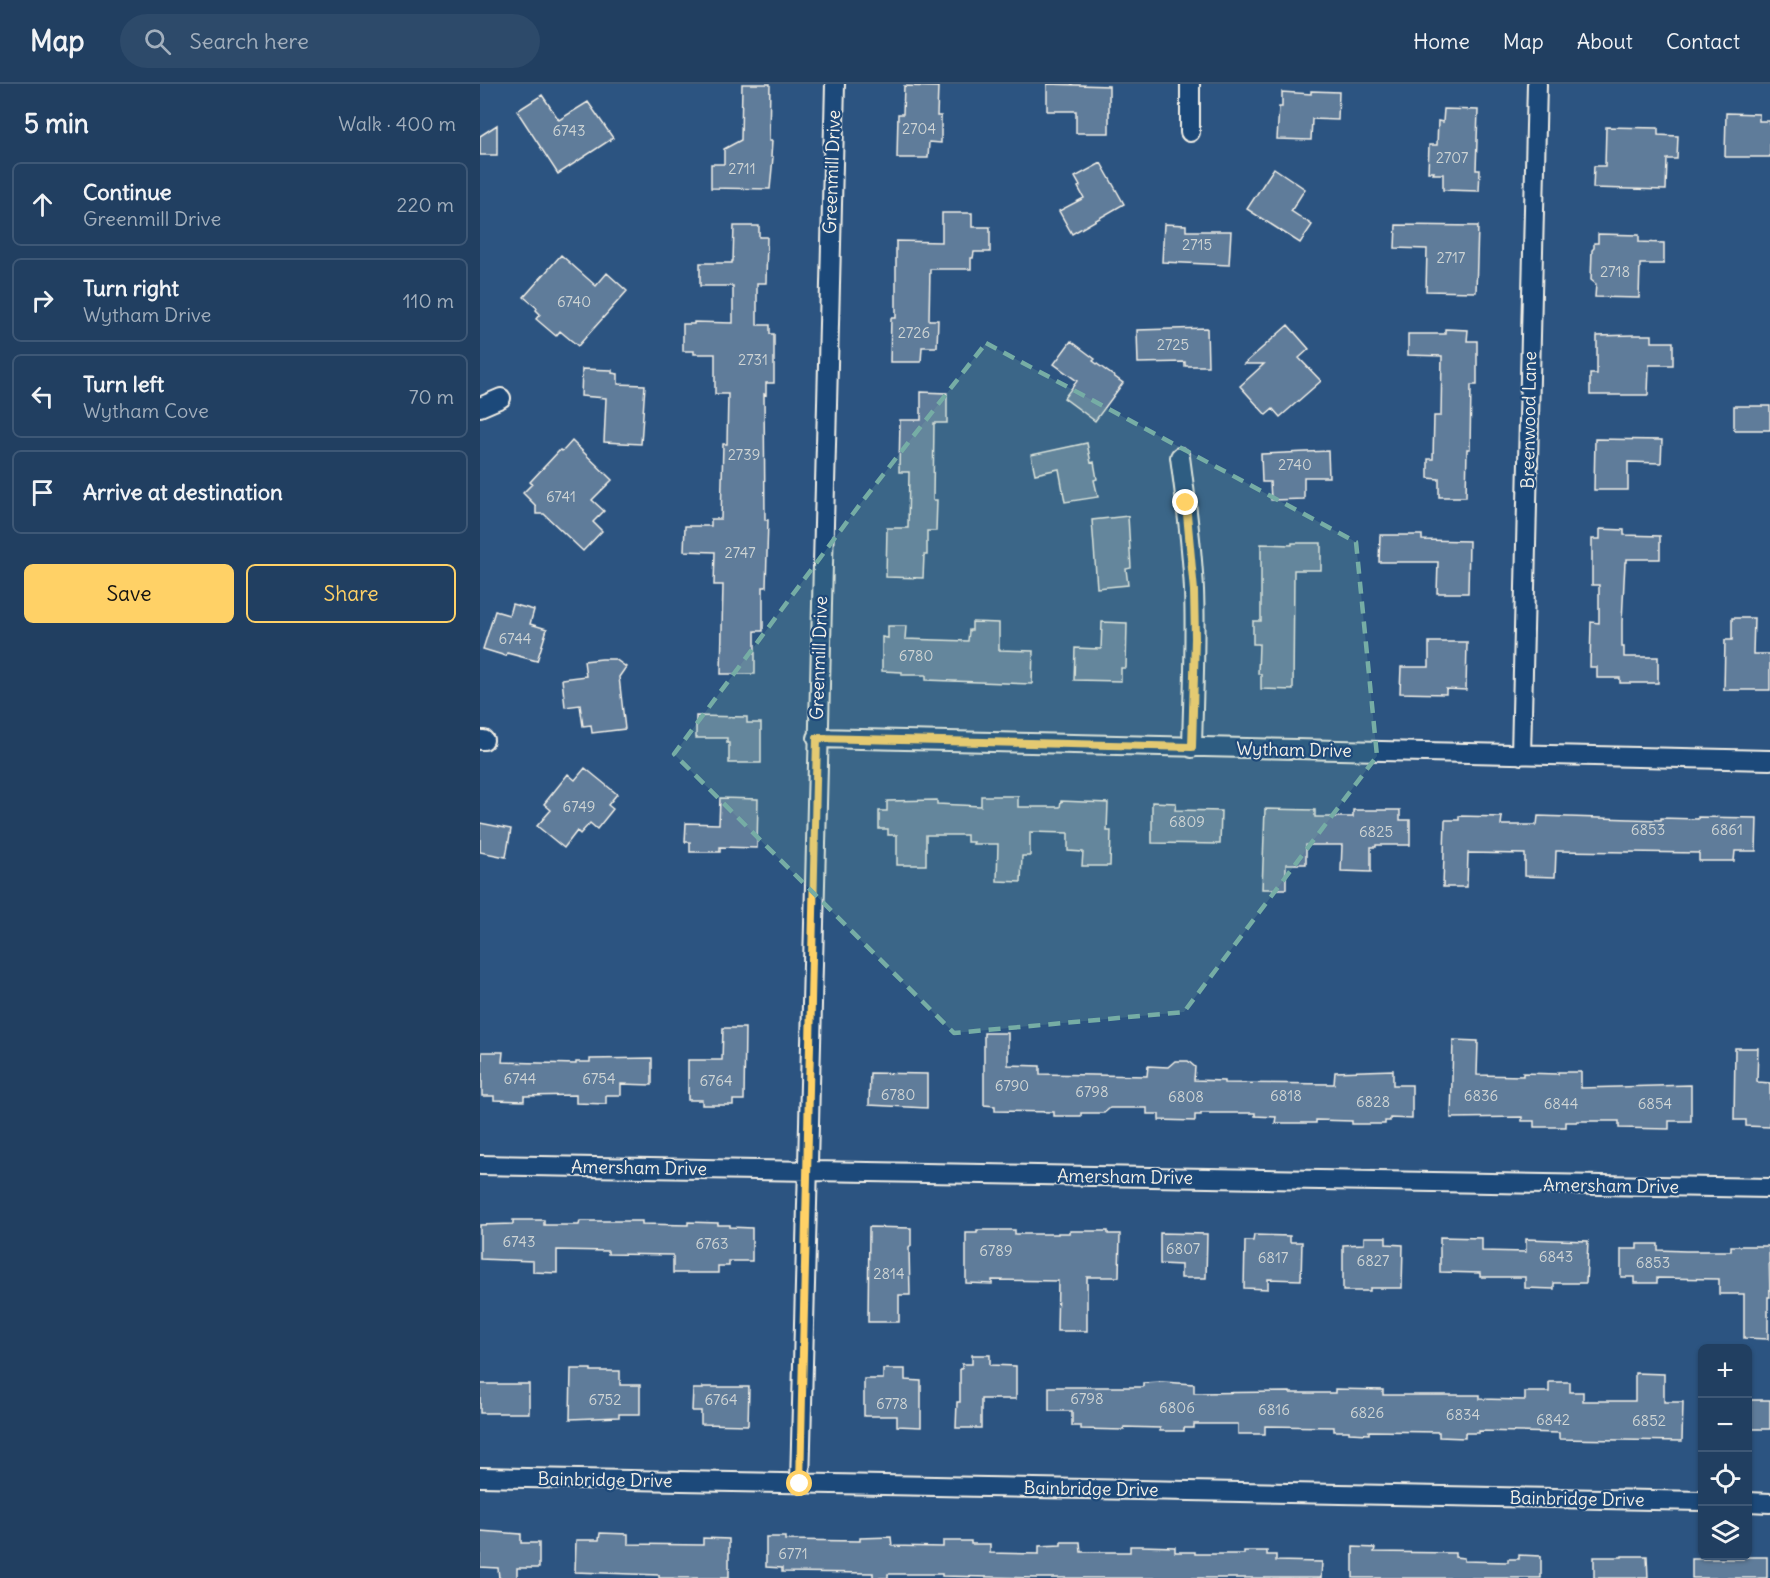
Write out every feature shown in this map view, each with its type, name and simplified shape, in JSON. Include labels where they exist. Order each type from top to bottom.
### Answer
[{"type":"street","name":"Greenmill Drive","points":[[800,1484],[835,84]]},
{"type":"street","points":[[1190,84],[1190,132]]},
{"type":"street","name":"Breenwood Lane","points":[[1521,755],[1538,84]]},
{"type":"street","points":[[480,406],[501,398]]},
{"type":"street","points":[[1180,457],[1194,591],[1192,747]]},
{"type":"street","name":"Wytham Drive","points":[[817,738],[1770,760]]},
{"type":"street","name":"Amersham Drive","points":[[480,1165],[1770,1188]]},
{"type":"street","name":"Bainbridge Drive","points":[[480,1477],[1698,1501]]},
{"type":"street","points":[[1752,1502],[1770,1503]]},
{"type":"highlighted area","points":[[986,343],[1356,542],[1377,756],[1184,1012],[954,1033],[674,754],[861,503]]},
{"type":"building","points":[[742,84],[770,84],[769,141],[772,141],[771,157],[773,157],[770,189],[711,188],[711,164],[724,164],[724,149],[741,140]]},
{"type":"building","points":[[1047,84],[1109,86],[1109,133],[1076,133],[1076,111],[1047,111]]},
{"type":"building","points":[[904,86],[938,87],[937,116],[941,116],[941,143],[929,142],[928,158],[897,158],[898,114],[903,114]]},
{"type":"building","points":[[1311,91],[1339,92],[1338,120],[1312,119],[1311,140],[1277,139],[1282,92],[1311,94]]},
{"type":"building","points":[[542,95],[559,120],[588,102],[613,138],[558,174],[517,111]]},
{"type":"building","points":[[1444,109],[1478,110],[1476,170],[1480,170],[1479,191],[1443,190],[1443,174],[1428,172],[1429,145],[1437,145],[1438,121],[1443,122]]},
{"type":"building","points":[[1726,113],[1759,114],[1759,121],[1770,121],[1770,157],[1725,157]]},
{"type":"building","points":[[497,125],[497,155],[480,155],[480,136]]},
{"type":"building","points":[[1606,127],[1658,128],[1658,135],[1678,136],[1677,159],[1667,159],[1666,190],[1593,188],[1594,166],[1605,166]]},
{"type":"building","points":[[1101,163],[1124,204],[1072,234],[1059,211],[1084,198],[1075,177]]},
{"type":"building","points":[[1274,168],[1305,189],[1291,211],[1312,225],[1300,243],[1247,209]]},
{"type":"building","points":[[942,213],[972,213],[972,227],[990,227],[990,252],[974,252],[971,258],[971,269],[930,269],[929,320],[938,320],[937,347],[922,347],[921,362],[890,362],[891,318],[896,318],[896,241],[942,242]]},
{"type":"building","points":[[1164,224],[1186,225],[1186,231],[1231,231],[1229,265],[1162,262]]},
{"type":"building","points":[[1396,225],[1478,226],[1476,292],[1426,291],[1427,249],[1395,248]]},
{"type":"building","points":[[734,226],[759,226],[759,237],[767,237],[766,283],[757,283],[757,325],[770,325],[770,334],[774,334],[774,383],[766,383],[766,395],[764,394],[765,520],[768,520],[766,587],[763,587],[763,631],[755,631],[755,674],[721,674],[723,585],[714,585],[715,552],[684,551],[685,526],[711,526],[711,519],[721,519],[723,444],[727,444],[728,394],[715,394],[715,354],[694,354],[694,351],[683,351],[683,324],[733,323],[733,286],[700,286],[700,263],[732,263]]},
{"type":"building","points":[[1598,234],[1639,235],[1639,242],[1664,243],[1664,264],[1640,264],[1639,298],[1595,297],[1596,284],[1591,280],[1592,250],[1594,243],[1598,243]]},
{"type":"building","points":[[561,255],[596,286],[607,273],[627,291],[578,346],[560,331],[556,336],[536,319],[540,314],[537,308],[524,297]]},
{"type":"building","points":[[1288,325],[1309,349],[1299,358],[1321,381],[1280,417],[1273,409],[1266,415],[1240,386],[1264,364],[1244,364]]},
{"type":"building","points":[[1207,328],[1208,366],[1185,366],[1185,362],[1138,363],[1137,330]]},
{"type":"building","points":[[1445,329],[1468,330],[1467,341],[1477,341],[1477,385],[1471,385],[1470,449],[1467,449],[1466,497],[1439,497],[1439,479],[1428,478],[1428,459],[1433,459],[1434,416],[1441,416],[1442,356],[1408,355],[1408,334],[1445,334]]},
{"type":"building","points":[[1652,335],[1652,342],[1673,342],[1673,365],[1649,365],[1648,395],[1590,395],[1590,374],[1597,374],[1597,336]]},
{"type":"building","points":[[1071,341],[1123,383],[1095,421],[1064,398],[1077,381],[1054,364]]},
{"type":"building","points":[[582,369],[612,370],[612,373],[618,374],[618,384],[645,385],[641,444],[604,442],[606,398],[581,396]]},
{"type":"building","points":[[921,392],[947,393],[947,423],[934,423],[933,500],[937,500],[936,531],[927,531],[927,555],[924,555],[923,578],[886,577],[887,528],[908,528],[909,472],[899,472],[900,420],[921,420]]},
{"type":"building","points":[[1734,406],[1770,406],[1770,430],[1734,430]]},
{"type":"building","points":[[1595,439],[1662,440],[1661,463],[1628,462],[1628,490],[1594,490]]},
{"type":"building","points":[[572,441],[612,480],[592,500],[604,511],[593,522],[602,531],[583,551],[544,514],[536,514],[536,506],[523,493],[532,484],[530,482],[560,450],[564,450]]},
{"type":"building","points":[[1087,443],[1091,463],[1094,462],[1097,479],[1094,480],[1098,497],[1065,502],[1059,469],[1035,474],[1031,455]]},
{"type":"building","points":[[1328,451],[1329,477],[1304,477],[1304,499],[1271,500],[1270,482],[1262,482],[1261,454]]},
{"type":"building","points":[[1128,516],[1131,568],[1126,569],[1128,585],[1097,588],[1092,520]]},
{"type":"building","points":[[1600,529],[1624,530],[1624,535],[1660,536],[1660,559],[1627,559],[1625,562],[1622,622],[1624,657],[1658,657],[1658,683],[1620,683],[1620,678],[1597,678],[1597,667],[1590,667],[1591,622],[1599,623],[1599,585],[1592,585],[1592,539],[1600,539]]},
{"type":"building","points":[[1380,535],[1422,535],[1422,540],[1469,541],[1468,593],[1437,593],[1438,562],[1379,562]]},
{"type":"building","points":[[1292,543],[1321,543],[1321,570],[1294,570],[1293,690],[1261,689],[1261,674],[1258,674],[1259,644],[1253,644],[1253,621],[1261,621],[1261,544],[1292,545]]},
{"type":"building","points":[[512,604],[534,610],[530,624],[547,629],[537,661],[507,653],[506,656],[483,649],[495,611],[509,615]]},
{"type":"building","points":[[1732,618],[1754,618],[1753,654],[1770,654],[1770,690],[1724,690],[1725,640],[1732,640]]},
{"type":"building","points":[[972,622],[999,623],[999,650],[1033,651],[1032,684],[926,680],[926,675],[902,675],[902,672],[882,671],[882,637],[888,638],[888,626],[906,626],[905,639],[968,641]]},
{"type":"building","points":[[1102,622],[1127,623],[1126,668],[1121,668],[1121,681],[1074,680],[1075,648],[1101,649]]},
{"type":"building","points":[[1429,642],[1467,642],[1466,690],[1446,689],[1446,694],[1400,693],[1401,667],[1429,667]]},
{"type":"building","points":[[615,659],[626,667],[619,677],[625,729],[592,733],[591,725],[583,726],[580,705],[565,707],[562,679],[586,676],[584,661]]},
{"type":"building","points":[[696,716],[747,717],[747,723],[761,723],[761,763],[729,763],[727,738],[696,738]]},
{"type":"building","points":[[585,768],[617,794],[608,805],[613,809],[597,829],[590,823],[580,834],[577,831],[564,848],[537,826],[551,810],[544,804],[568,774],[575,780]]},
{"type":"building","points":[[981,796],[1018,796],[1018,807],[1060,807],[1061,801],[1108,803],[1107,831],[1111,831],[1110,866],[1082,866],[1083,852],[1068,851],[1068,833],[1030,832],[1030,856],[1022,856],[1021,882],[997,881],[998,844],[973,844],[974,842],[967,842],[967,835],[926,835],[926,865],[897,865],[897,835],[888,835],[888,829],[879,829],[879,811],[887,811],[887,801],[937,800],[937,804],[981,806]]},
{"type":"building","points":[[720,798],[758,799],[757,848],[720,847],[720,852],[690,852],[690,842],[685,842],[686,823],[719,824]]},
{"type":"building","points":[[1152,802],[1176,803],[1175,810],[1221,811],[1220,844],[1152,843]]},
{"type":"building","points":[[1265,809],[1315,810],[1315,817],[1353,817],[1353,810],[1400,810],[1400,820],[1410,820],[1410,845],[1371,847],[1371,872],[1341,871],[1342,845],[1306,845],[1306,864],[1286,864],[1286,889],[1262,889]]},
{"type":"building","points":[[1459,816],[1502,817],[1501,825],[1537,825],[1538,816],[1661,820],[1661,818],[1698,819],[1698,817],[1757,818],[1756,851],[1735,851],[1734,861],[1699,861],[1699,853],[1556,851],[1555,877],[1525,876],[1525,854],[1468,853],[1467,887],[1443,887],[1445,820],[1459,820]]},
{"type":"building","points":[[480,823],[511,829],[506,857],[480,852]]},
{"type":"building","points":[[723,1028],[745,1028],[744,1100],[733,1100],[733,1105],[702,1105],[702,1100],[688,1100],[688,1060],[722,1060]]},
{"type":"building","points":[[984,1033],[1008,1033],[1008,1065],[1040,1066],[1040,1074],[1147,1076],[1148,1066],[1168,1067],[1175,1061],[1188,1061],[1195,1067],[1194,1080],[1224,1081],[1224,1083],[1334,1084],[1335,1072],[1393,1070],[1393,1085],[1412,1085],[1412,1119],[1390,1118],[1390,1121],[1385,1121],[1385,1124],[1352,1124],[1352,1121],[1316,1120],[1316,1123],[1275,1123],[1276,1117],[1255,1116],[1255,1113],[1201,1113],[1201,1115],[1195,1115],[1195,1121],[1159,1120],[1159,1114],[1147,1114],[1147,1108],[1110,1108],[1104,1113],[1081,1113],[1081,1116],[1054,1116],[1054,1112],[995,1111],[995,1106],[984,1105]]},
{"type":"building","points":[[1453,1040],[1478,1041],[1477,1075],[1523,1076],[1523,1073],[1581,1072],[1581,1088],[1691,1085],[1691,1121],[1669,1121],[1669,1129],[1619,1128],[1619,1121],[1577,1121],[1566,1122],[1566,1127],[1534,1127],[1534,1121],[1522,1121],[1522,1117],[1451,1118]]},
{"type":"building","points":[[1735,1048],[1758,1048],[1757,1081],[1770,1083],[1770,1127],[1746,1126],[1746,1120],[1734,1120]]},
{"type":"building","points":[[482,1052],[503,1052],[502,1062],[576,1064],[576,1062],[590,1062],[590,1059],[652,1058],[652,1085],[621,1084],[621,1095],[606,1095],[606,1104],[576,1103],[576,1095],[524,1096],[524,1101],[494,1100],[494,1096],[482,1096]]},
{"type":"building","points":[[870,1073],[927,1074],[927,1108],[869,1105]]},
{"type":"building","points":[[513,1220],[544,1220],[544,1225],[579,1225],[580,1221],[642,1221],[642,1224],[718,1223],[718,1225],[730,1225],[730,1227],[752,1228],[752,1261],[729,1261],[729,1266],[718,1266],[718,1273],[673,1273],[673,1255],[608,1254],[608,1251],[557,1250],[557,1273],[533,1272],[533,1261],[480,1259],[480,1225],[513,1224]]},
{"type":"building","points":[[869,1227],[911,1228],[910,1295],[899,1295],[899,1322],[868,1322]]},
{"type":"building","points":[[977,1230],[1015,1230],[1015,1234],[1108,1231],[1108,1234],[1120,1234],[1119,1277],[1087,1277],[1087,1331],[1057,1331],[1058,1281],[992,1280],[992,1284],[966,1283],[966,1233],[977,1233]]},
{"type":"building","points":[[1160,1233],[1207,1234],[1206,1278],[1181,1278],[1181,1265],[1160,1264]]},
{"type":"building","points":[[1254,1235],[1290,1236],[1290,1242],[1302,1242],[1301,1280],[1268,1279],[1268,1289],[1244,1288],[1245,1241],[1253,1241]]},
{"type":"building","points":[[1364,1237],[1386,1237],[1386,1244],[1403,1245],[1402,1288],[1343,1291],[1343,1245],[1364,1244]]},
{"type":"building","points":[[1440,1237],[1482,1238],[1482,1251],[1526,1252],[1526,1239],[1588,1241],[1586,1283],[1554,1283],[1554,1289],[1525,1288],[1525,1277],[1480,1277],[1480,1273],[1440,1272]]},
{"type":"building","points":[[1637,1244],[1658,1244],[1658,1250],[1686,1251],[1731,1251],[1731,1246],[1769,1246],[1768,1339],[1744,1338],[1744,1294],[1719,1294],[1719,1279],[1657,1278],[1657,1283],[1634,1283],[1634,1277],[1621,1277],[1621,1249],[1637,1249]]},
{"type":"building","points":[[972,1355],[990,1355],[990,1365],[1016,1366],[1016,1399],[981,1399],[981,1428],[956,1428],[957,1402],[960,1402],[960,1369],[962,1369],[962,1364],[972,1364]]},
{"type":"building","points":[[571,1369],[620,1371],[620,1385],[640,1385],[640,1414],[570,1419]]},
{"type":"building","points":[[883,1369],[905,1369],[905,1380],[921,1381],[921,1427],[897,1426],[897,1416],[864,1416],[864,1379],[883,1379]]},
{"type":"building","points":[[1635,1373],[1664,1374],[1664,1402],[1683,1402],[1682,1441],[1559,1439],[1559,1433],[1479,1431],[1479,1433],[1465,1433],[1465,1438],[1439,1437],[1439,1432],[1369,1431],[1369,1434],[1334,1431],[1334,1427],[1265,1426],[1265,1434],[1238,1434],[1238,1424],[1194,1424],[1194,1428],[1184,1428],[1184,1431],[1124,1427],[1124,1430],[1081,1429],[1081,1426],[1072,1426],[1072,1411],[1049,1411],[1049,1387],[1143,1387],[1143,1383],[1162,1382],[1194,1384],[1194,1393],[1335,1393],[1335,1389],[1383,1390],[1383,1395],[1480,1395],[1480,1399],[1525,1400],[1525,1392],[1549,1392],[1549,1382],[1570,1382],[1570,1392],[1583,1392],[1583,1401],[1635,1401]]},
{"type":"building","points":[[480,1384],[529,1384],[529,1413],[480,1413]]},
{"type":"building","points":[[703,1387],[749,1387],[748,1425],[701,1424],[701,1411],[692,1411],[693,1389],[703,1389]]},
{"type":"building","points":[[1752,1400],[1770,1400],[1770,1429],[1752,1429]]},
{"type":"building","points":[[480,1531],[521,1534],[521,1543],[539,1543],[539,1568],[517,1568],[517,1578],[499,1578],[498,1568],[480,1567]]},
{"type":"building","points":[[600,1533],[628,1534],[628,1544],[703,1545],[703,1538],[729,1539],[729,1578],[659,1578],[659,1575],[575,1572],[576,1540],[599,1540]]},
{"type":"building","points":[[766,1537],[785,1537],[785,1540],[860,1541],[860,1538],[891,1537],[892,1546],[943,1547],[943,1541],[971,1541],[971,1544],[990,1544],[990,1553],[1039,1554],[1039,1546],[1061,1545],[1061,1542],[1080,1542],[1081,1552],[1130,1552],[1130,1546],[1175,1547],[1175,1552],[1195,1552],[1195,1554],[1244,1554],[1244,1551],[1267,1551],[1267,1555],[1276,1555],[1276,1561],[1322,1562],[1321,1578],[1039,1578],[888,1574],[888,1578],[873,1578],[873,1573],[782,1572],[782,1568],[766,1567]]},
{"type":"building","points":[[1353,1547],[1375,1548],[1374,1552],[1455,1553],[1455,1557],[1464,1558],[1464,1561],[1508,1562],[1508,1559],[1519,1559],[1519,1555],[1541,1556],[1541,1578],[1353,1578]]},
{"type":"building","points":[[1647,1556],[1648,1578],[1594,1578],[1594,1557]]},
{"type":"building","points":[[1752,1557],[1767,1557],[1767,1578],[1692,1578],[1692,1559],[1752,1560]]},
{"type":"route","points":[[800,1484],[817,738],[1192,747],[1194,591],[1186,503]]}]
